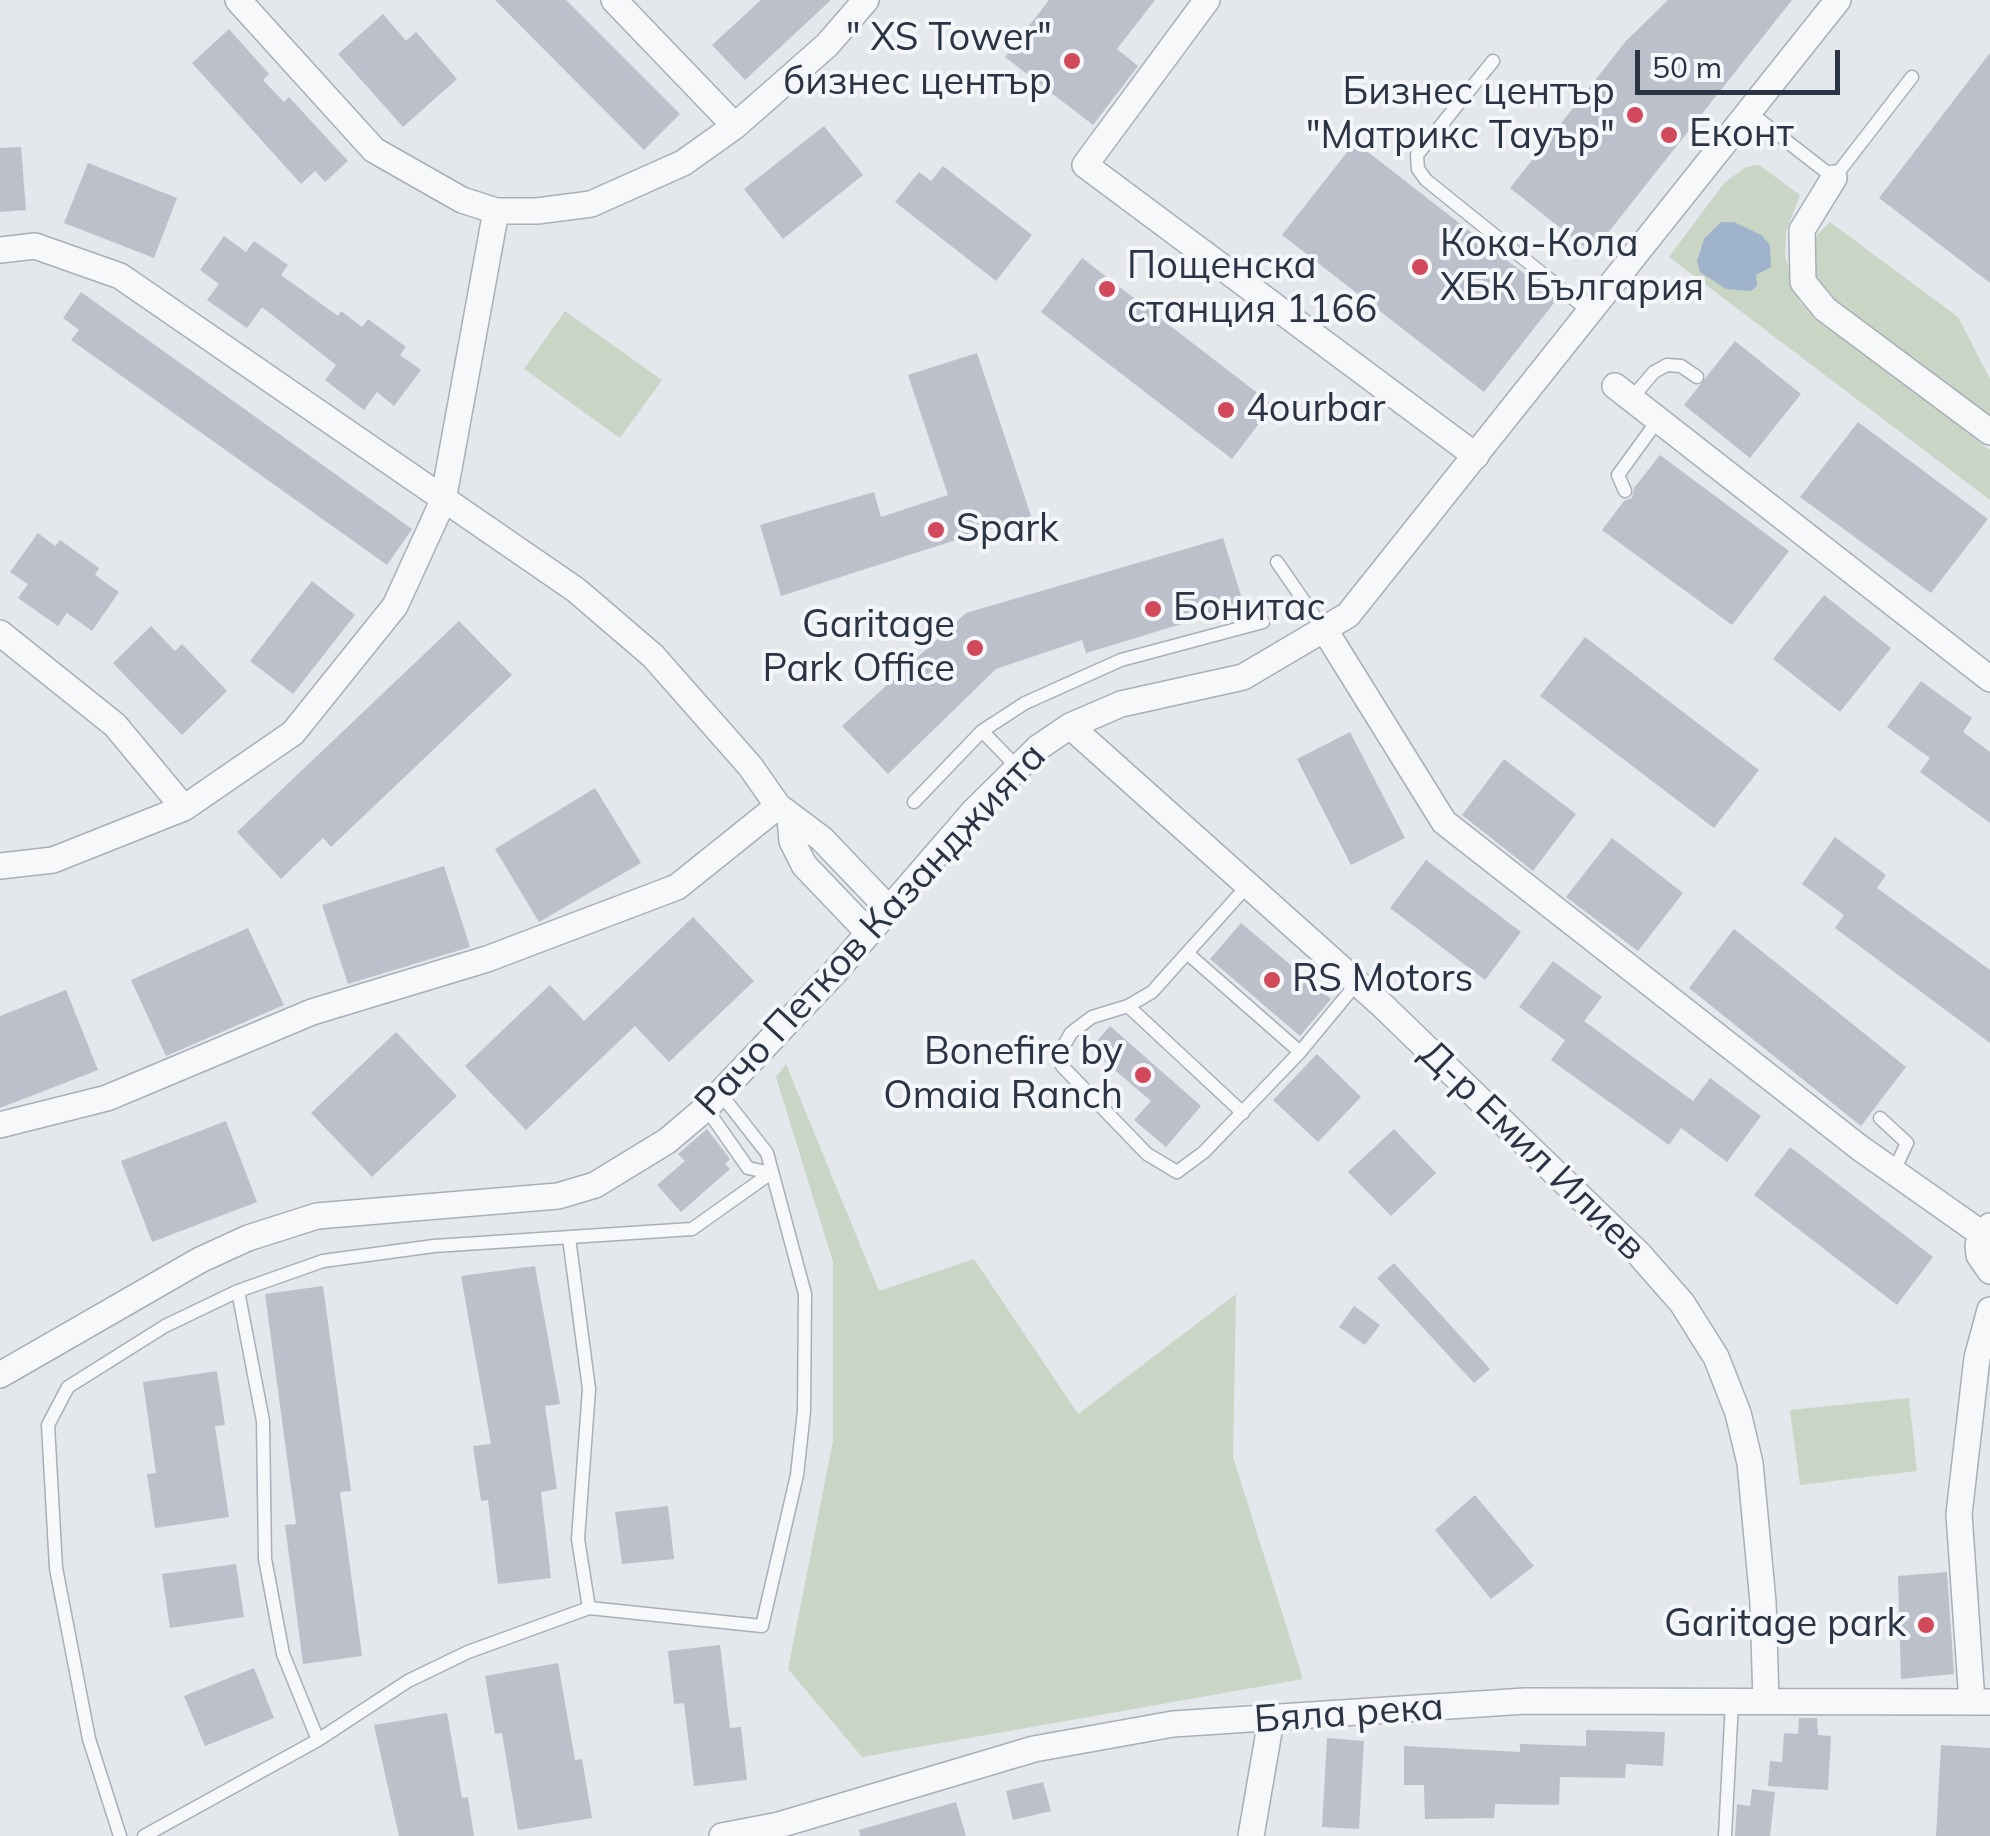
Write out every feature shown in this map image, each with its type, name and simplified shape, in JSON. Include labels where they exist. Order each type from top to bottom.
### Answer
[{"type":"street","points":[[238,0],[374,150],[462,200],[496,211],[537,212],[591,204],[683,162],[734,126],[827,45],[866,0]]},
{"type":"street","points":[[614,0],[734,126]]},
{"type":"street","points":[[1206,0],[1085,165],[1476,456]]},
{"type":"street","name":"Рачо Петков Казанджията","points":[[0,1375],[200,1260],[248,1238],[317,1216],[558,1196],[595,1185],[629,1167],[713,1100],[1017,767],[1070,726],[1121,704],[1243,676],[1326,632],[1348,615],[1838,0]]},
{"type":"street","points":[[1834,178],[1802,230],[1800,264],[1812,297],[1990,432]]},
{"type":"street","points":[[0,866],[53,860],[184,808],[293,733],[395,606],[443,501],[496,211]]},
{"type":"street","points":[[0,250],[35,246],[120,276],[576,590],[653,656],[750,766],[784,812],[822,839],[888,908]]},
{"type":"street","points":[[1623,393],[1990,679]]},
{"type":"street","points":[[1326,632],[1444,822],[1893,1172],[1986,1230],[1978,1255],[1990,1271]]},
{"type":"street","points":[[0,633],[114,725],[184,808]]},
{"type":"street","name":"Д-р Емил Илиев","points":[[1070,726],[1358,983],[1640,1254],[1682,1303],[1716,1358],[1738,1413],[1750,1463],[1762,1585],[1766,1701]]},
{"type":"street","points":[[784,812],[792,842],[804,864],[868,932]]},
{"type":"street","points":[[0,1125],[107,1098],[312,1012],[487,959],[677,887],[784,812]]},
{"type":"street","points":[[1981,1702],[1959,1514],[1977,1358],[1990,1310]]},
{"type":"street","name":"Бяла река","points":[[722,1836],[778,1825],[1034,1749],[1173,1724],[1525,1702],[1981,1702]]},
{"type":"street","points":[[1250,1836],[1271,1720]]},
{"type":"lane","points":[[1492,60],[1417,155],[1418,168],[1426,180],[1590,312]]},
{"type":"lane","points":[[1748,111],[1834,178],[1912,78]]},
{"type":"lane","points":[[1623,393],[1667,365],[1681,366],[1697,377]]},
{"type":"lane","points":[[1625,491],[1618,475],[1658,420]]},
{"type":"lane","points":[[1278,562],[1326,632]]},
{"type":"lane","points":[[914,802],[982,731],[1025,703],[1121,660],[1262,622]]},
{"type":"lane","points":[[982,731],[1017,767]]},
{"type":"lane","points":[[1248,885],[1152,992],[1128,1006],[1092,1017],[1071,1032],[1058,1056],[1062,1066],[1157,1164],[1177,1172],[1243,1114],[1358,983]]},
{"type":"lane","points":[[1186,953],[1300,1052]]},
{"type":"lane","points":[[1128,1006],[1243,1114]]},
{"type":"lane","points":[[713,1100],[748,1168],[771,1173]]},
{"type":"lane","points":[[144,1836],[318,1740],[408,1681],[468,1652],[589,1608],[762,1626],[797,1475],[804,1411],[806,1294],[767,1154],[713,1100]]},
{"type":"lane","points":[[1880,1118],[1907,1144],[1893,1172]]},
{"type":"lane","points":[[120,1836],[89,1739],[56,1568],[48,1424],[68,1387],[165,1326],[238,1291],[324,1261],[434,1246],[692,1228],[771,1173]]},
{"type":"lane","points":[[570,1238],[589,1389],[578,1539],[589,1608]]},
{"type":"lane","points":[[238,1291],[263,1421],[265,1559],[283,1654],[318,1740]]},
{"type":"lane","points":[[1725,1836],[1732,1702]]},
{"type":"green space","points":[[1759,165],[1800,195],[1786,232],[1785,256],[1800,302],[1990,450],[1990,500],[1669,257],[1724,183],[1746,167]]},
{"type":"green space","points":[[1830,222],[1958,317],[1990,379],[1990,421],[1820,292],[1810,242]]},
{"type":"green space","points":[[565,311],[662,380],[620,438],[524,369]]},
{"type":"green space","points":[[786,1064],[879,1291],[974,1259],[1078,1414],[1236,1294],[1233,1457],[1303,1679],[862,1757],[788,1669],[833,1441],[833,1262],[776,1077]]},
{"type":"green space","points":[[1909,1398],[1917,1471],[1800,1485],[1790,1410]]},
{"type":"water","points":[[1721,222],[1734,222],[1761,235],[1770,245],[1771,267],[1756,275],[1757,286],[1751,291],[1726,289],[1700,272],[1697,261],[1704,239]]},
{"type":"building","points":[[495,0],[566,0],[680,114],[644,150]]},
{"type":"building","points":[[761,0],[831,0],[745,80],[712,45]]},
{"type":"building","name":"\" XS Tower\" бизнес център","points":[[1049,0],[1155,0],[1117,49],[1138,66],[1093,125],[1005,57]]},
{"type":"building","name":"Бизнес център \"Матрикс Тауър\"","points":[[1668,0],[1792,0],[1592,253],[1510,188],[1626,41]]},
{"type":"building","points":[[383,14],[406,41],[416,32],[457,79],[403,127],[338,54]]},
{"type":"building","points":[[229,29],[269,74],[263,80],[284,102],[289,97],[348,161],[325,182],[315,171],[301,184],[192,63]]},
{"type":"building","points":[[1990,53],[1990,283],[1879,198]]},
{"type":"building","points":[[824,126],[863,175],[783,239],[744,189]]},
{"type":"building","name":"Кока-Кола ХБК България","points":[[1355,142],[1557,299],[1484,392],[1282,235]]},
{"type":"building","points":[[21,147],[26,210],[0,212],[0,148]]},
{"type":"building","points":[[88,163],[177,198],[154,258],[64,223]]},
{"type":"building","points":[[943,166],[1032,235],[996,281],[895,202],[919,172],[931,181]]},
{"type":"building","points":[[224,236],[246,252],[254,241],[288,265],[281,275],[338,316],[341,311],[362,327],[368,319],[406,347],[400,355],[421,370],[394,406],[377,392],[364,410],[325,380],[336,365],[262,307],[247,328],[207,300],[219,284],[200,270]]},
{"type":"building","points":[[1082,258],[1273,405],[1232,459],[1041,312]]},
{"type":"building","points":[[81,292],[412,529],[387,565],[71,340],[79,330],[63,318]]},
{"type":"building","points":[[1735,341],[1801,394],[1750,458],[1684,405]]},
{"type":"building","points":[[977,353],[1031,516],[781,596],[760,525],[874,492],[881,517],[948,495],[908,375]]},
{"type":"building","points":[[1858,422],[1988,519],[1931,593],[1800,497]]},
{"type":"building","points":[[1660,455],[1789,551],[1732,625],[1602,530],[1624,501],[1632,498],[1634,488]]},
{"type":"building","points":[[38,533],[55,546],[60,540],[99,568],[95,575],[119,592],[92,631],[67,613],[58,626],[18,598],[28,584],[10,572]]},
{"type":"building","points":[[1223,538],[1244,605],[1086,653],[1082,640],[996,669],[888,774],[842,726],[966,613]]},
{"type":"building","points":[[312,581],[355,615],[293,694],[250,661]]},
{"type":"building","points":[[1824,595],[1891,648],[1840,712],[1773,659]]},
{"type":"building","points":[[459,621],[512,675],[331,847],[323,838],[281,879],[237,832]]},
{"type":"building","points":[[151,626],[175,651],[182,644],[227,691],[182,735],[113,663]]},
{"type":"building","points":[[1585,637],[1759,770],[1714,828],[1540,696]]},
{"type":"building","points":[[1921,681],[1972,718],[1963,732],[1990,752],[1990,823],[1920,772],[1930,758],[1887,727]]},
{"type":"building","points":[[1350,732],[1405,838],[1351,865],[1297,759]]},
{"type":"building","points":[[1504,759],[1576,814],[1533,871],[1462,815]]},
{"type":"building","points":[[595,788],[641,863],[539,922],[495,849]]},
{"type":"building","points":[[1835,837],[1886,875],[1877,888],[1990,970],[1990,1043],[1835,928],[1844,915],[1802,884]]},
{"type":"building","points":[[1612,838],[1683,893],[1638,951],[1566,897]]},
{"type":"building","points":[[1426,860],[1521,932],[1485,980],[1390,908]]},
{"type":"building","points":[[444,866],[470,947],[348,984],[322,905]]},
{"type":"building","points":[[693,917],[754,981],[669,1062],[635,1026],[526,1130],[465,1066],[550,985],[584,1021]]},
{"type":"building","points":[[1241,923],[1331,999],[1300,1036],[1210,959]]},
{"type":"building","points":[[248,928],[284,1005],[166,1056],[131,980]]},
{"type":"building","points":[[1734,929],[1906,1067],[1861,1126],[1689,988]]},
{"type":"building","points":[[1553,961],[1602,997],[1584,1021],[1693,1101],[1710,1078],[1761,1116],[1727,1162],[1681,1128],[1669,1145],[1551,1060],[1565,1040],[1519,1007]]},
{"type":"building","points":[[66,990],[98,1070],[0,1108],[0,1016]]},
{"type":"building","name":"Bonefire by Omaia Ranch","points":[[1110,1026],[1201,1106],[1166,1147],[1134,1120],[1151,1101],[1090,1049]]},
{"type":"building","points":[[396,1032],[457,1096],[372,1177],[311,1113]]},
{"type":"building","points":[[1317,1054],[1361,1097],[1318,1142],[1273,1100]]},
{"type":"building","points":[[226,1121],[257,1202],[152,1242],[121,1161]]},
{"type":"building","points":[[707,1129],[730,1159],[725,1164],[730,1169],[681,1212],[657,1185],[685,1161],[678,1154]]},
{"type":"building","points":[[1394,1129],[1436,1173],[1391,1216],[1348,1172]]},
{"type":"building","points":[[1790,1147],[1933,1257],[1897,1305],[1754,1195]]},
{"type":"building","points":[[1394,1263],[1490,1369],[1474,1383],[1377,1278]]},
{"type":"building","points":[[535,1266],[560,1404],[545,1406],[557,1489],[541,1492],[551,1578],[498,1584],[488,1500],[481,1501],[473,1446],[491,1444],[461,1276]]},
{"type":"building","points":[[323,1286],[351,1491],[340,1492],[362,1656],[303,1664],[285,1525],[296,1524],[265,1294]]},
{"type":"building","points":[[1354,1306],[1380,1325],[1365,1345],[1339,1327]]},
{"type":"building","points":[[217,1371],[225,1425],[215,1426],[229,1517],[155,1528],[147,1474],[156,1473],[143,1382]]},
{"type":"building","points":[[1475,1495],[1534,1566],[1491,1599],[1435,1530]]},
{"type":"building","points":[[668,1506],[674,1559],[622,1564],[615,1512]]},
{"type":"building","points":[[236,1564],[244,1617],[170,1628],[162,1574]]},
{"type":"building","name":"Garitage park","points":[[1947,1572],[1954,1674],[1901,1679],[1898,1576]]},
{"type":"building","points":[[720,1645],[730,1728],[741,1727],[747,1780],[694,1786],[684,1703],[674,1704],[668,1651]]},
{"type":"building","points":[[558,1663],[575,1760],[582,1759],[592,1818],[518,1830],[502,1733],[495,1734],[485,1676]]},
{"type":"building","points":[[254,1668],[274,1718],[205,1746],[184,1696]]},
{"type":"building","points":[[447,1713],[462,1798],[468,1797],[474,1836],[399,1836],[374,1725]]},
{"type":"building","points":[[1799,1718],[1817,1718],[1818,1735],[1831,1736],[1828,1790],[1768,1786],[1770,1761],[1782,1762],[1784,1733],[1798,1734]]},
{"type":"building","points":[[1586,1730],[1665,1732],[1663,1766],[1626,1764],[1625,1778],[1560,1777],[1559,1805],[1495,1804],[1494,1818],[1425,1819],[1424,1785],[1404,1785],[1404,1746],[1520,1752],[1520,1744],[1586,1746]]},
{"type":"building","points":[[1327,1738],[1364,1741],[1359,1829],[1322,1827]]},
{"type":"building","points":[[1941,1745],[1990,1748],[1990,1836],[1936,1836]]},
{"type":"building","points":[[1043,1782],[1051,1811],[1013,1820],[1006,1791]]},
{"type":"building","points":[[1752,1789],[1775,1792],[1770,1836],[1735,1836],[1737,1804],[1750,1806]]},
{"type":"building","points":[[956,1802],[966,1836],[860,1836],[859,1830]]},
{"type":"place","name":"\" XS Tower\" бизнес център","points":[[1072,61]]},
{"type":"place","name":"Бизнес център \"Матрикс Тауър\"","points":[[1635,115]]},
{"type":"place","name":"Еконт","points":[[1669,135]]},
{"type":"place","name":"Кока-Кола ХБК България","points":[[1420,267]]},
{"type":"place","name":"Пощенска станция 1166","points":[[1107,289]]},
{"type":"place","name":"4ourbar","points":[[1226,410]]},
{"type":"place","name":"Spark","points":[[936,530]]},
{"type":"place","name":"Бонитас","points":[[1153,609]]},
{"type":"place","name":"Garitage Park Office","points":[[975,648]]},
{"type":"place","name":"RS Motors","points":[[1272,980]]},
{"type":"place","name":"Bonefire by Omaia Ranch","points":[[1143,1075]]},
{"type":"place","name":"Garitage park","points":[[1926,1625]]}]
